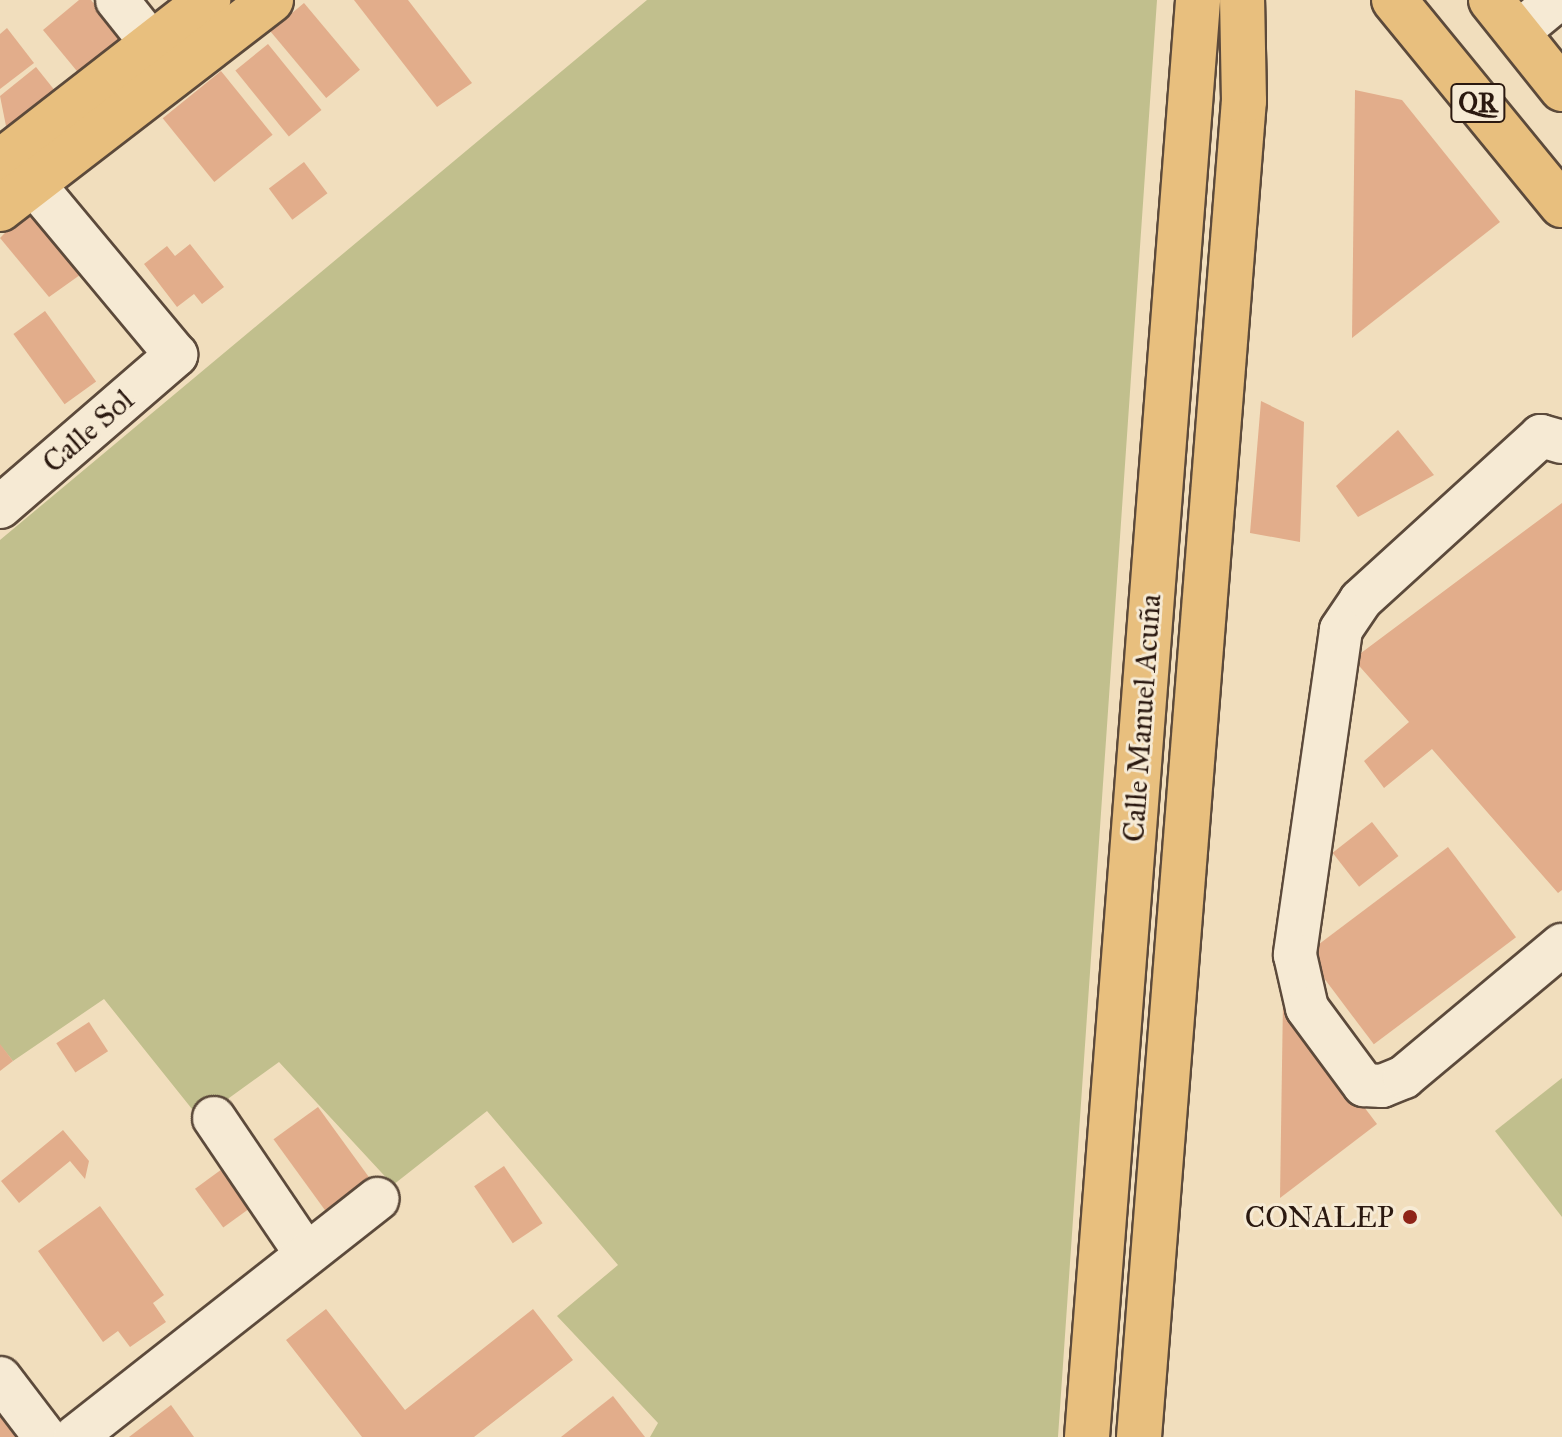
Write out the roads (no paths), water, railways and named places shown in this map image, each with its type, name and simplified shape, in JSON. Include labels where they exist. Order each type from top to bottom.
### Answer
[{"type":"main road","points":[[0,209],[11,160],[208,0]]},
{"type":"main road","points":[[11,160],[271,0]]},
{"type":"main road","name":"Calle Manuel Acuña","points":[[1087,1437],[1198,0]]},
{"type":"main road","name":"Calle Manuel Acuña","points":[[1139,1437],[1244,101],[1242,0]]},
{"type":"main road","name":"QR","points":[[1394,0],[1562,205]]},
{"type":"main road","name":"QR","points":[[1504,17],[1562,89]]},
{"type":"street","points":[[117,0],[152,44]]},
{"type":"street","points":[[1504,17],[1557,0]]},
{"type":"street","name":"Calle Sol","points":[[0,507],[176,355],[11,160]]},
{"type":"street","points":[[1562,442],[1541,436],[1361,600],[1341,630],[1295,955],[1307,1008],[1364,1085],[1382,1086],[1404,1077],[1562,945]]},
{"type":"street","points":[[214,1118],[306,1254]]},
{"type":"street","points":[[75,1437],[377,1199]]},
{"type":"street","points":[[0,1378],[45,1437]]},
{"type":"place","name":"CONALEP","points":[[1410,1217]]}]
